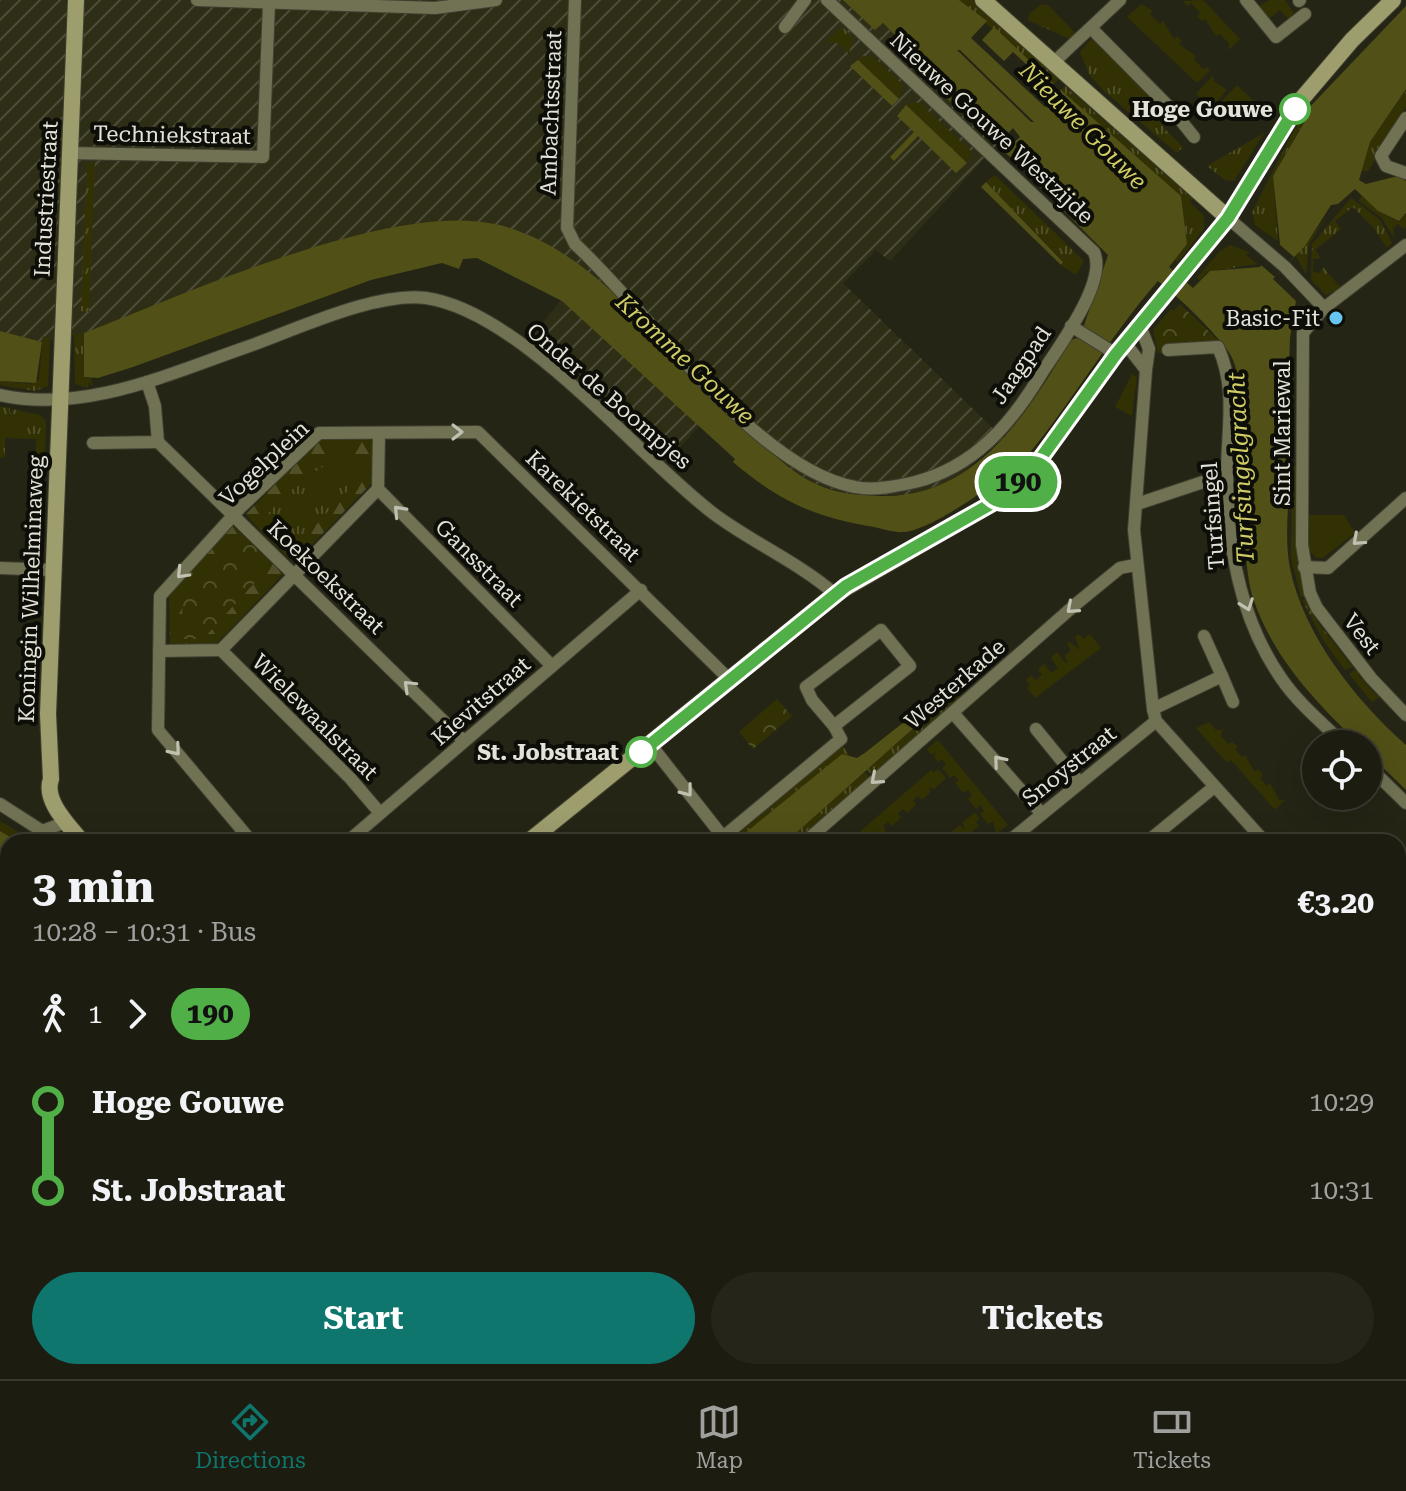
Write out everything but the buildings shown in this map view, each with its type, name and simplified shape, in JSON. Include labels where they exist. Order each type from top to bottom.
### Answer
[{"type":"main road","name":"Industriestraat","points":[[59,400],[76,0]]},
{"type":"main road","points":[[983,0],[1228,218]]},
{"type":"main road","points":[[538,834],[835,594],[998,500],[1038,462],[1116,348],[1141,328],[1228,218],[1300,101],[1352,40],[1393,0]]},
{"type":"main road","name":"Koningin Wilhelminaweg","points":[[59,400],[48,714],[51,779],[57,786],[64,817],[76,834]]},
{"type":"street","points":[[197,0],[435,8],[496,0]]},
{"type":"street","name":"Ambachtsstraat","points":[[567,228],[575,0]]},
{"type":"street","name":"Nieuwe Gouwe Westzijde","points":[[827,0],[1094,252]]},
{"type":"street","points":[[1053,63],[1120,0]]},
{"type":"street","points":[[1246,0],[1276,37],[1305,14]]},
{"type":"street","name":"Techniekstraat","points":[[70,153],[263,157],[269,3]]},
{"type":"street","points":[[785,27],[800,5]]},
{"type":"street","points":[[1091,28],[1174,112],[1194,137]]},
{"type":"street","points":[[1406,118],[1381,156],[1386,166],[1406,173]]},
{"type":"street","points":[[1228,218],[1285,267],[1324,308]]},
{"type":"street","name":"Jaagpad","points":[[567,228],[575,244],[749,423],[794,461],[856,488],[897,486],[940,475],[984,448],[1020,408],[1076,329],[1097,274],[1094,252]]},
{"type":"street","name":"Sint Mariewal","points":[[1304,567],[1303,333],[1324,308],[1406,245]]},
{"type":"street","name":"Onder de Boompjes","points":[[0,395],[59,400],[118,391],[376,301],[404,297],[445,303],[525,345],[714,514],[812,574],[835,594]]},
{"type":"street","points":[[1141,328],[1149,349],[1135,565],[1154,715],[1258,834]]},
{"type":"street","points":[[1076,329],[1116,348],[1146,370]]},
{"type":"street","name":"Turfsingel","points":[[1168,350],[1218,347],[1231,407],[1227,474],[1235,572],[1258,634],[1281,679],[1330,730]]},
{"type":"street","points":[[93,443],[158,442],[155,406],[147,382]]},
{"type":"street","name":"Karekietstraat","points":[[379,433],[478,432],[730,680]]},
{"type":"street","name":"Vogelplein","points":[[245,834],[158,730],[160,596],[235,515],[319,433],[379,433]]},
{"type":"street","points":[[159,651],[221,650],[378,489],[379,433]]},
{"type":"street","name":"Koekoekstraat","points":[[158,442],[464,741]]},
{"type":"street","points":[[1137,504],[1227,474]]},
{"type":"street","name":"Gansstraat","points":[[378,489],[552,666]]},
{"type":"street","points":[[1304,567],[1328,568],[1406,498]]},
{"type":"street","name":"Westerkade","points":[[814,834],[1120,568],[1135,565]]},
{"type":"street","name":"Vest","points":[[1304,567],[1317,608],[1380,689],[1406,715]]},
{"type":"street","points":[[0,568],[54,570]]},
{"type":"street","name":"Kievitstraat","points":[[356,834],[641,590]]},
{"type":"street","points":[[727,834],[841,739],[806,687],[881,630],[910,666],[834,726]]},
{"type":"street","points":[[1204,636],[1233,702]]},
{"type":"street","name":"Wielewaalstraat","points":[[221,650],[350,778],[380,813]]},
{"type":"street","name":"Snoystraat","points":[[1018,834],[1080,783],[1154,715],[1222,676]]},
{"type":"street","points":[[953,713],[1042,814]]},
{"type":"street","points":[[1036,729],[1080,783]]},
{"type":"street","points":[[650,744],[716,834]]},
{"type":"street","points":[[1382,780],[1406,803]]},
{"type":"street","points":[[1157,834],[1214,787]]},
{"type":"street","points":[[0,804],[42,831],[64,817]]},
{"type":"shaded area","points":[[0,0],[843,0],[875,29],[882,23],[911,51],[905,59],[997,145],[890,261],[876,250],[843,283],[1003,438],[954,480],[911,495],[849,495],[816,484],[792,470],[742,427],[596,280],[492,223],[443,221],[351,237],[262,266],[84,333],[42,342],[0,331]]},
{"type":"shaded area","points":[[563,298],[702,423],[661,468],[525,345]]},
{"type":"green space","points":[[959,0],[974,0],[1060,78],[1054,84]]},
{"type":"green space","points":[[1203,0],[1240,39],[1229,50],[1229,43],[1220,34],[1216,36],[1205,19],[1202,21],[1197,16],[1200,13],[1191,3],[1188,6],[1183,1]]},
{"type":"green space","points":[[1270,0],[1285,0],[1294,13],[1288,19],[1280,10],[1270,18],[1277,28],[1274,29],[1256,7]]},
{"type":"green space","points":[[1042,4],[1048,5],[1076,34],[1069,39],[1028,20],[1029,14]]},
{"type":"green space","points":[[1141,4],[1153,11],[1150,14],[1160,24],[1163,21],[1174,39],[1177,36],[1182,41],[1179,44],[1196,56],[1194,59],[1203,69],[1207,67],[1210,70],[1197,83],[1127,17]]},
{"type":"green space","points":[[842,27],[853,37],[849,54],[840,44],[826,41]]},
{"type":"green space","points":[[1093,37],[1170,112],[1163,127],[1183,147],[1177,153],[1090,76],[1080,52]]},
{"type":"green space","points":[[863,56],[874,57],[903,85],[899,99],[858,60]]},
{"type":"green space","points":[[1213,75],[1214,81],[1227,90],[1212,108],[1196,94]]},
{"type":"green space","points":[[1237,85],[1266,113],[1254,121],[1244,110],[1233,118],[1220,103]]},
{"type":"green space","points":[[1065,86],[1193,199],[1190,202],[1204,216],[1204,229],[1178,262],[1174,259],[1187,244],[1181,196],[1061,90]]},
{"type":"green space","points":[[1406,89],[1406,107],[1368,171],[1361,171],[1370,142]]},
{"type":"green space","points":[[920,103],[971,151],[967,163],[906,105]]},
{"type":"green space","points":[[1303,113],[1308,115],[1273,176],[1278,241],[1255,225],[1252,212]]},
{"type":"green space","points":[[1264,133],[1234,181],[1225,180],[1207,166]]},
{"type":"green space","points":[[87,163],[95,163],[89,312],[81,311]]},
{"type":"green space","points":[[995,175],[1084,261],[1076,275],[1061,265],[1063,261],[986,182]]},
{"type":"green space","points":[[1362,195],[1378,211],[1399,222],[1406,214],[1406,227],[1404,229],[1398,224],[1393,228],[1394,238],[1382,218],[1359,201]]},
{"type":"green space","points":[[1351,198],[1380,220],[1392,243],[1387,248],[1373,227],[1353,207],[1335,221],[1341,229],[1315,250],[1321,258],[1313,259],[1313,272],[1320,273],[1323,267],[1341,288],[1326,295],[1311,280],[1312,244]]},
{"type":"green space","points":[[1326,217],[1309,244],[1306,274],[1296,256]]},
{"type":"green space","points":[[1230,245],[1249,252],[1246,255],[1257,264],[1207,272],[1200,280],[1197,278],[1220,251]]},
{"type":"green space","points":[[1180,304],[1220,342],[1165,345],[1165,353],[1158,353],[1153,330],[1171,309],[1174,311]]},
{"type":"green space","points":[[84,333],[85,378],[91,378],[93,387],[89,382],[88,388],[75,384],[74,335]]},
{"type":"green space","points":[[43,336],[50,339],[48,386],[35,391],[0,385],[0,381],[31,384],[39,379]]},
{"type":"green space","points":[[1132,374],[1137,377],[1132,416],[1115,407]]},
{"type":"green space","points":[[0,406],[10,408],[9,417],[12,409],[40,415],[46,421],[45,456],[36,456],[36,439],[5,438],[5,457],[0,458]]},
{"type":"green space","points":[[366,438],[373,441],[372,483],[294,563],[270,540],[279,532],[295,547],[355,483],[357,471],[330,452],[264,517],[258,528],[246,514],[320,439]]},
{"type":"green space","points":[[330,452],[357,471],[355,483],[295,547],[279,532],[270,540],[258,528],[264,517],[323,455]]},
{"type":"green space","points":[[337,457],[350,477],[318,497],[306,478]]},
{"type":"green space","points":[[1292,465],[1299,466],[1297,556],[1307,596],[1301,597],[1291,558]]},
{"type":"green space","points":[[1308,515],[1344,515],[1355,533],[1323,558],[1316,558],[1308,549]]},
{"type":"green space","points":[[233,526],[247,539],[183,597],[264,555],[283,574],[217,643],[170,644],[169,593]]},
{"type":"green space","points":[[247,539],[264,555],[255,560],[260,577],[203,639],[181,639],[183,597]]},
{"type":"green space","points":[[1308,599],[1319,624],[1351,665],[1356,665],[1345,670],[1323,640],[1302,600]]},
{"type":"green space","points":[[1079,634],[1083,639],[1090,634],[1101,648],[1035,698],[1027,688],[1030,685],[1026,680],[1031,675],[1036,680],[1042,675],[1038,669],[1044,664],[1051,673],[1058,668],[1051,658],[1057,652],[1065,663],[1068,662],[1064,656],[1071,650],[1067,644],[1070,642],[1080,650],[1075,637]]},
{"type":"green space","points":[[1359,670],[1359,676],[1376,695],[1382,695],[1372,702],[1349,674]]},
{"type":"green space","points":[[955,692],[963,699],[874,777],[867,770]]},
{"type":"green space","points":[[777,699],[792,716],[753,749],[739,732]]},
{"type":"green space","points":[[1209,722],[1216,730],[1222,730],[1221,736],[1228,744],[1232,742],[1238,746],[1235,749],[1242,757],[1245,755],[1255,772],[1258,769],[1263,775],[1260,778],[1267,786],[1270,783],[1279,800],[1285,800],[1275,810],[1231,760],[1227,763],[1196,728]]},
{"type":"green space","points":[[938,740],[1008,825],[996,834],[993,821],[988,824],[980,814],[984,811],[980,805],[976,809],[968,799],[972,795],[968,790],[963,793],[955,783],[959,780],[954,775],[950,778],[942,768],[946,765],[942,759],[938,762],[934,757],[936,752],[931,755],[927,749]]},
{"type":"green space","points":[[842,745],[851,758],[842,754],[744,834],[735,834]]},
{"type":"green space","points":[[938,769],[946,778],[934,789],[928,787],[931,791],[922,800],[918,796],[913,800],[916,804],[907,813],[903,809],[898,813],[901,818],[892,826],[888,822],[883,826],[886,831],[883,834],[857,834],[931,770],[934,773]]},
{"type":"green space","points":[[865,772],[871,779],[808,834],[795,834]]},
{"type":"green space","points":[[975,812],[980,819],[976,822],[979,826],[969,834],[950,833],[960,825],[964,829],[963,822]]},
{"type":"green space","points":[[0,821],[21,834],[5,834],[0,831]]},
{"type":"water","name":"Nieuwe Gouwe","points":[[843,0],[959,0],[987,21],[971,38],[1045,107],[1061,90],[1181,196],[1187,244],[1169,267],[1193,288],[1210,271],[1260,267],[1280,244],[1273,176],[1308,116],[1304,113],[1406,6],[1406,89],[1370,142],[1359,180],[1366,184],[1398,176],[1406,181],[1406,213],[1399,221],[1378,211],[1355,189],[1338,204],[1331,205],[1305,246],[1273,279],[1296,301],[1290,337],[1286,465],[1290,471],[1287,532],[1290,568],[1307,617],[1334,665],[1369,708],[1406,745],[1406,790],[1382,767],[1382,730],[1345,730],[1297,677],[1261,620],[1248,571],[1243,430],[1236,370],[1228,351],[1212,332],[1158,281],[1045,433],[1004,482],[995,482],[938,519],[904,532],[833,518],[798,505],[766,487],[733,462],[735,459],[562,301],[477,258],[463,259],[459,269],[442,263],[371,280],[133,367],[98,378],[84,377],[84,333],[231,275],[346,238],[401,226],[451,220],[495,224],[534,237],[570,258],[605,285],[728,413],[778,459],[808,480],[840,492],[881,496],[915,493],[945,483],[972,467],[996,446],[1017,422],[1071,340],[1080,337],[1108,255],[1004,151],[1020,137],[1013,128],[997,145],[905,59],[910,51],[883,23],[875,30]],"holes":[[[957,50],[960,50],[1034,122],[1031,122]]]},
{"type":"water","points":[[994,27],[1054,84],[1042,97],[1021,77],[1029,67],[1013,52],[1004,61],[982,40]]},
{"type":"water","points":[[858,60],[899,99],[892,106],[850,66]]},
{"type":"water","points":[[906,105],[967,163],[956,173],[918,136],[894,161],[890,157],[914,132],[897,116]]},
{"type":"water","points":[[986,182],[1063,262],[1061,265],[981,187]]},
{"type":"water","points":[[0,331],[42,342],[36,383],[0,381]]},
{"type":"water","points":[[947,688],[953,693],[795,834],[744,834],[842,754],[857,758]]},
{"type":"pier","points":[[1279,244],[1294,257],[1275,277],[1261,265]]},
{"type":"bus line","name":"190","points":[[641,752],[846,586],[998,500],[1038,462],[1116,354],[1141,328],[1228,218],[1295,109]]},
{"type":"place","name":"Hoge Gouwe","points":[[1295,109]]},
{"type":"place","name":"Basic-Fit","points":[[1336,318]]},
{"type":"place","name":"St. Jobstraat","points":[[641,752]]},
{"type":"water label","name":"Kromme Gouwe","points":[[685,359]]},
{"type":"water label","name":"Turfsingelgracht","points":[[1241,468]]}]
